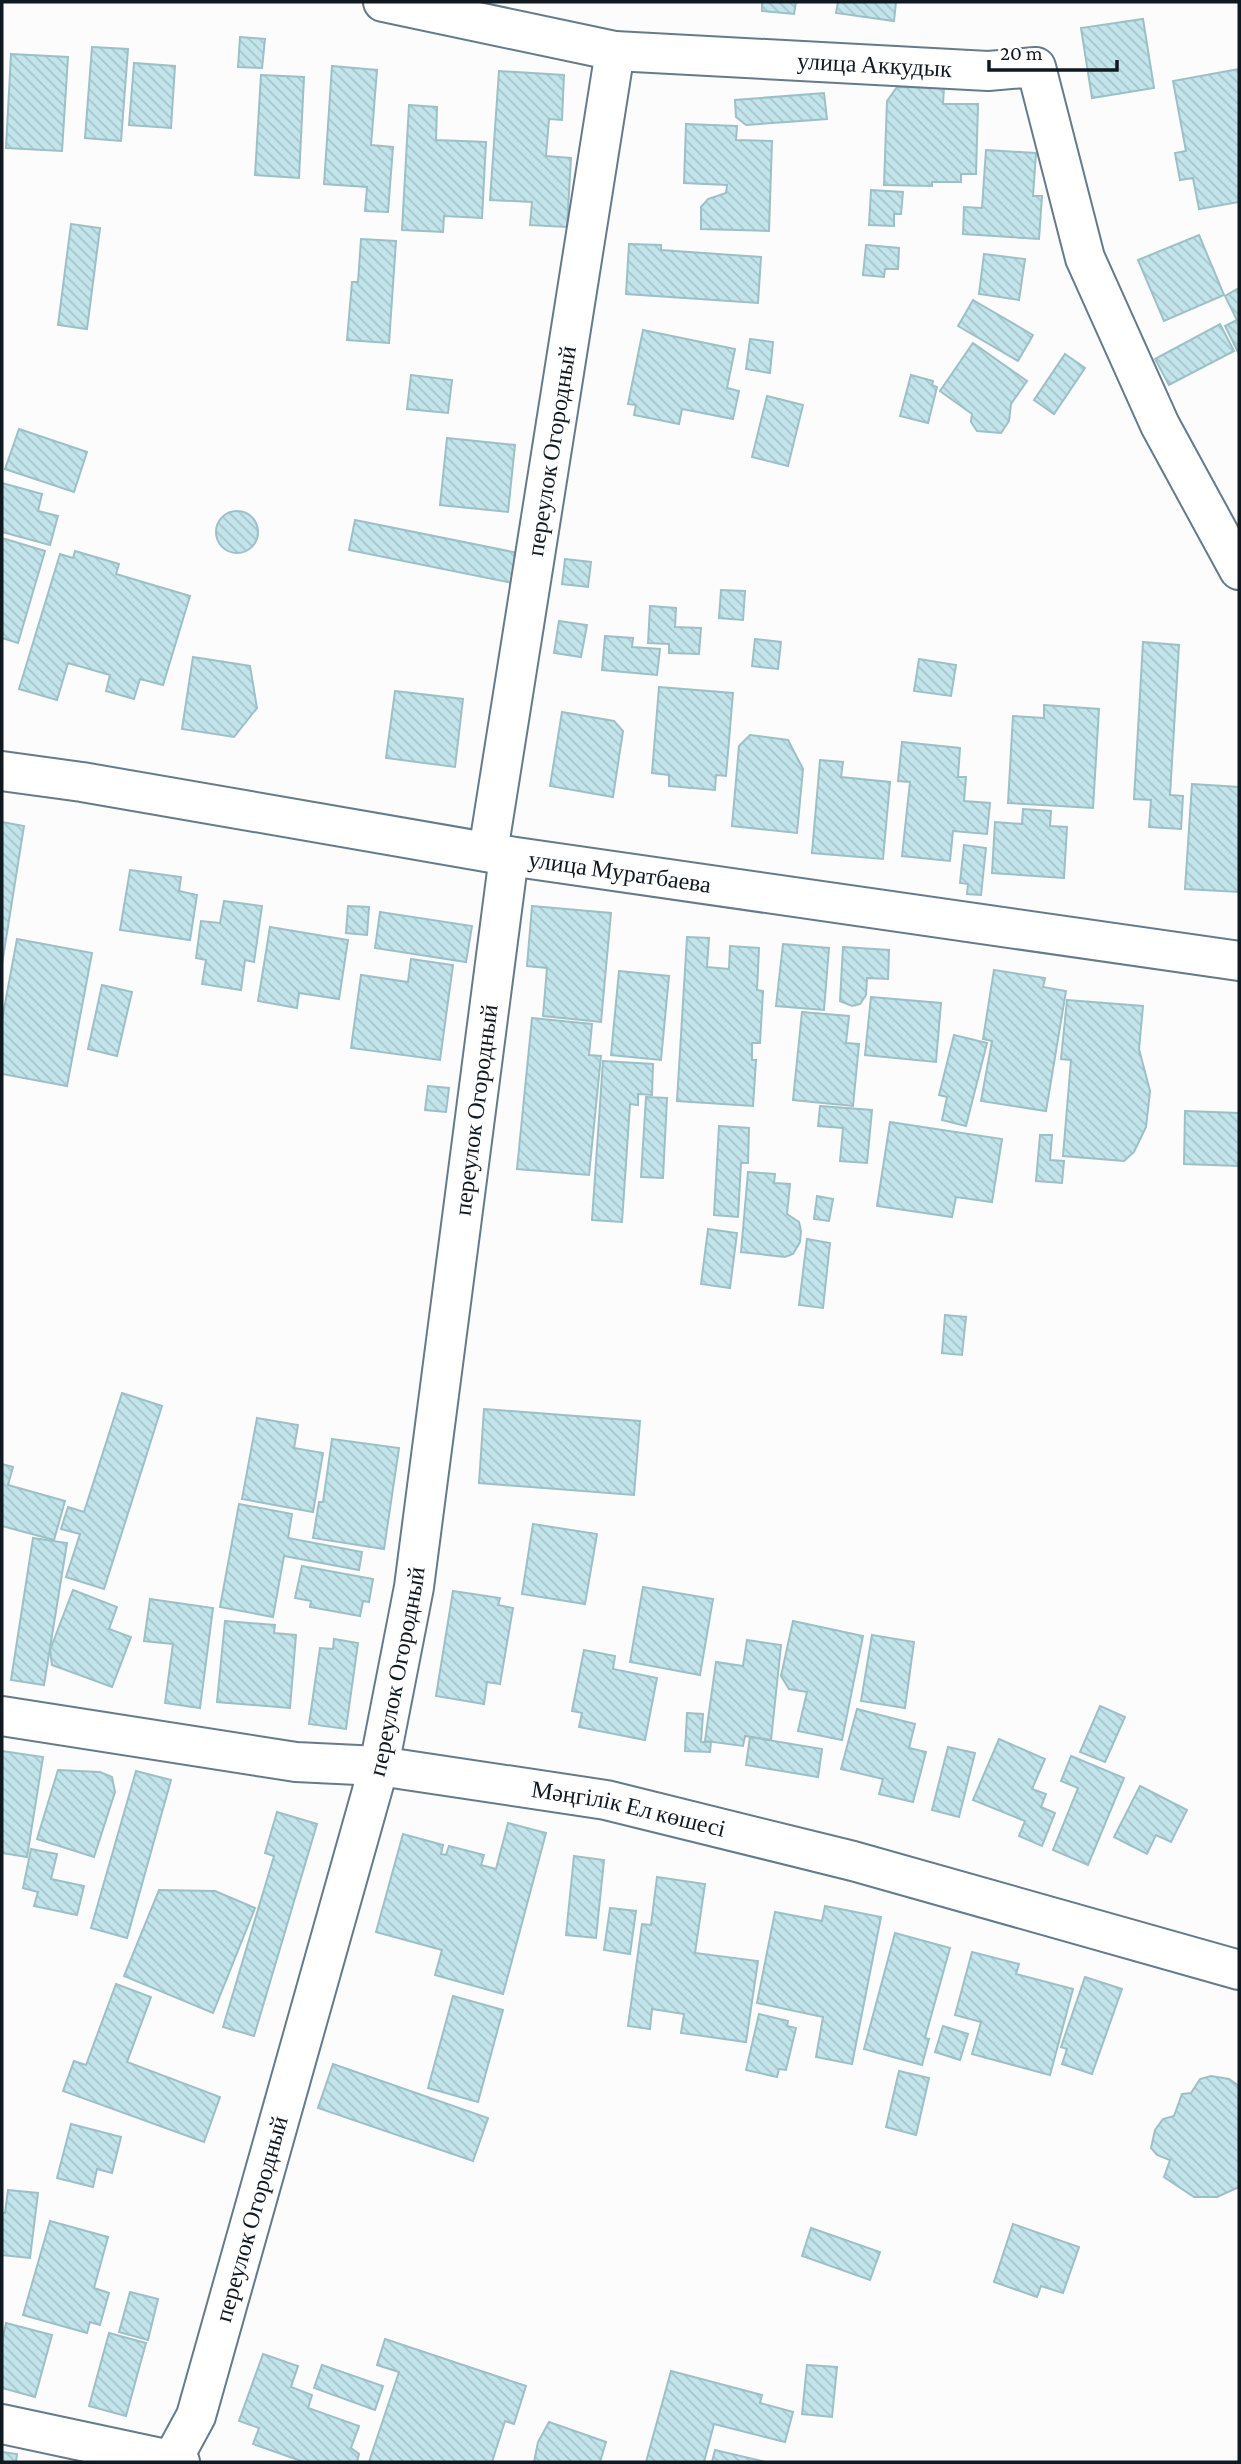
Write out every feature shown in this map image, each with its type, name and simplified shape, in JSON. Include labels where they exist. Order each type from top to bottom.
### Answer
[{"type":"street","name":"улица Аккудык","points":[[383,2],[615,51],[988,71],[1036,68],[1085,258],[1160,425],[1239,570]]},
{"type":"street","name":"переулок Огородный","points":[[174,2462],[196,2416],[379,1766],[414,1587],[498,854],[615,51]]},
{"type":"street","name":"улица Муратбаева","points":[[2,771],[82,782],[498,854],[1239,961]]},
{"type":"street","name":"Мәңгілік Ел көшесі","points":[[2,1716],[296,1762],[379,1766],[606,1800],[853,1861],[1239,1970]]},
{"type":"street","points":[[2,2424],[174,2462]]},
{"type":"building","points":[[762,2],[796,2],[794,14],[762,11]]},
{"type":"building","points":[[838,2],[896,2],[894,21],[836,13]]},
{"type":"building","points":[[1143,19],[1154,88],[1092,98],[1081,28]]},
{"type":"building","points":[[240,37],[265,39],[262,68],[238,67]]},
{"type":"building","points":[[92,47],[128,49],[121,141],[85,138]]},
{"type":"building","points":[[11,54],[68,57],[62,151],[6,148]]},
{"type":"building","points":[[134,63],[175,66],[171,128],[129,125]]},
{"type":"building","points":[[332,66],[377,70],[371,145],[393,147],[388,212],[365,211],[367,187],[324,184]]},
{"type":"building","points":[[1239,69],[1239,202],[1199,209],[1193,178],[1180,180],[1175,153],[1186,151],[1173,81]]},
{"type":"building","points":[[499,71],[564,75],[562,120],[549,119],[546,156],[571,158],[567,227],[530,225],[532,202],[490,200]]},
{"type":"building","points":[[261,75],[304,77],[299,178],[255,175]]},
{"type":"building","points":[[897,87],[944,88],[943,104],[978,104],[976,174],[961,174],[961,182],[932,182],[932,186],[884,185],[887,101]]},
{"type":"building","points":[[824,93],[827,119],[746,125],[736,117],[735,100]]},
{"type":"building","points":[[409,105],[437,107],[436,140],[486,142],[482,218],[444,216],[443,232],[402,230]]},
{"type":"building","points":[[686,124],[737,126],[736,140],[772,141],[769,231],[701,229],[701,207],[708,199],[726,193],[727,185],[684,183]]},
{"type":"building","points":[[986,150],[1036,153],[1033,196],[1042,196],[1039,239],[963,234],[964,207],[982,208]]},
{"type":"building","points":[[871,190],[903,192],[901,214],[894,214],[894,226],[869,225]]},
{"type":"building","points":[[71,224],[100,228],[87,329],[58,325]]},
{"type":"building","points":[[1199,235],[1224,295],[1164,321],[1138,260]]},
{"type":"building","points":[[361,239],[396,241],[389,343],[347,340],[352,282],[358,282]]},
{"type":"building","points":[[629,244],[661,245],[661,250],[761,257],[758,303],[626,294]]},
{"type":"building","points":[[866,245],[899,248],[898,269],[885,269],[884,277],[863,275]]},
{"type":"building","points":[[984,254],[1025,259],[1019,300],[979,294]]},
{"type":"building","points":[[1239,288],[1239,354],[1225,326],[1237,320],[1225,296]]},
{"type":"building","points":[[973,300],[1033,335],[1018,361],[958,326]]},
{"type":"building","points":[[1220,324],[1234,351],[1169,385],[1155,359]]},
{"type":"building","points":[[643,330],[735,349],[727,388],[739,391],[733,419],[682,409],[679,424],[634,415],[636,405],[628,404]]},
{"type":"building","points":[[750,339],[773,342],[770,373],[746,369]]},
{"type":"building","points":[[973,343],[1027,381],[1011,404],[1009,421],[1001,433],[977,431],[971,422],[972,414],[940,391]]},
{"type":"building","points":[[1065,354],[1085,368],[1054,414],[1034,400]]},
{"type":"building","points":[[411,375],[452,380],[448,413],[407,409]]},
{"type":"building","points":[[911,375],[933,381],[932,385],[937,387],[928,423],[900,416]]},
{"type":"building","points":[[767,396],[803,405],[788,466],[752,457]]},
{"type":"building","points":[[19,429],[87,452],[74,492],[5,469]]},
{"type":"building","points":[[447,438],[515,445],[508,512],[440,505]]},
{"type":"building","points":[[2,483],[42,494],[38,511],[58,516],[50,545],[2,532]]},
{"type":"building","points":[[237,511],[252,517],[258,532],[252,547],[237,553],[222,547],[216,532],[222,517]]},
{"type":"building","points":[[355,520],[518,553],[512,583],[349,550]]},
{"type":"building","points":[[2,538],[45,551],[18,643],[2,638]]},
{"type":"building","points":[[75,551],[119,564],[116,574],[190,596],[163,685],[140,679],[134,699],[106,691],[110,675],[68,663],[57,700],[19,689],[60,554],[73,558]]},
{"type":"building","points":[[565,559],[591,562],[588,587],[562,584]]},
{"type":"building","points":[[721,590],[745,591],[743,620],[719,618]]},
{"type":"building","points":[[650,606],[676,608],[675,627],[701,628],[699,654],[669,653],[669,644],[648,643]]},
{"type":"building","points":[[559,621],[587,625],[581,657],[554,653]]},
{"type":"building","points":[[605,636],[633,638],[632,647],[660,649],[657,675],[602,670]]},
{"type":"building","points":[[755,639],[781,642],[778,669],[752,666]]},
{"type":"building","points":[[1143,642],[1179,645],[1170,795],[1183,796],[1181,829],[1149,827],[1151,800],[1134,799]]},
{"type":"building","points":[[193,657],[250,666],[257,708],[234,737],[182,729]]},
{"type":"building","points":[[919,659],[956,665],[951,696],[914,691]]},
{"type":"building","points":[[659,687],[733,693],[726,776],[716,775],[715,790],[669,786],[669,775],[652,773]]},
{"type":"building","points":[[395,691],[463,699],[455,767],[386,758]]},
{"type":"building","points":[[1044,705],[1099,709],[1093,808],[1008,803],[1013,716],[1044,718]]},
{"type":"building","points":[[562,712],[614,721],[623,731],[613,797],[550,786]]},
{"type":"building","points":[[750,735],[788,740],[803,769],[797,833],[732,826],[739,746]]},
{"type":"building","points":[[902,742],[960,748],[958,777],[966,777],[964,801],[990,803],[987,834],[953,831],[950,861],[902,856],[910,782],[898,781]]},
{"type":"building","points":[[820,760],[843,762],[841,777],[890,782],[883,859],[812,853]]},
{"type":"building","points":[[1192,784],[1239,787],[1239,892],[1185,889]]},
{"type":"building","points":[[1023,809],[1051,811],[1050,826],[1067,827],[1064,878],[992,873],[995,822],[1022,824]]},
{"type":"building","points":[[2,822],[24,826],[2,964]]},
{"type":"building","points":[[964,845],[986,848],[981,895],[967,894],[968,884],[960,883]]},
{"type":"building","points":[[130,870],[181,877],[179,891],[197,895],[190,940],[120,930]]},
{"type":"building","points":[[224,901],[262,906],[254,962],[245,960],[241,990],[202,984],[206,960],[196,958],[201,921],[220,923]]},
{"type":"building","points":[[348,906],[369,907],[367,935],[346,933]]},
{"type":"building","points":[[532,906],[611,913],[601,1022],[543,1016],[547,968],[527,966]]},
{"type":"building","points":[[380,912],[472,926],[466,962],[375,948]]},
{"type":"building","points":[[270,927],[348,940],[339,999],[299,993],[297,1008],[258,1001]]},
{"type":"building","points":[[687,937],[709,938],[707,967],[729,969],[730,946],[759,948],[757,990],[763,991],[760,1043],[752,1043],[752,1060],[756,1060],[753,1106],[677,1101]]},
{"type":"building","points":[[17,939],[92,953],[67,1086],[2,1074],[2,1020]]},
{"type":"building","points":[[783,944],[829,948],[824,1010],[776,1006]]},
{"type":"building","points":[[843,947],[889,950],[888,979],[867,978],[866,995],[860,1004],[852,1006],[840,1001]]},
{"type":"building","points":[[411,959],[453,965],[440,1060],[351,1048],[361,975],[408,982]]},
{"type":"building","points":[[994,970],[1045,978],[1043,987],[1066,991],[1046,1111],[981,1101],[992,1041],[983,1039]]},
{"type":"building","points":[[619,971],[669,976],[661,1060],[611,1055]]},
{"type":"building","points":[[102,985],[132,992],[117,1056],[88,1049]]},
{"type":"building","points":[[871,997],[941,1003],[936,1062],[865,1055]]},
{"type":"building","points":[[1067,1000],[1143,1006],[1139,1049],[1150,1091],[1146,1127],[1134,1152],[1124,1161],[1063,1156],[1071,1060],[1061,1059]]},
{"type":"building","points":[[802,1012],[849,1016],[846,1043],[859,1044],[853,1106],[793,1100]]},
{"type":"building","points":[[532,1018],[592,1024],[589,1055],[601,1056],[589,1175],[517,1169]]},
{"type":"building","points":[[954,1035],[987,1043],[966,1126],[942,1120],[947,1097],[939,1095]]},
{"type":"building","points":[[603,1061],[653,1064],[652,1095],[638,1094],[638,1105],[630,1104],[622,1222],[592,1220]]},
{"type":"building","points":[[428,1086],[449,1088],[446,1112],[425,1110]]},
{"type":"building","points":[[646,1097],[667,1098],[663,1178],[641,1177]]},
{"type":"building","points":[[820,1106],[872,1110],[867,1163],[840,1161],[843,1128],[818,1126]]},
{"type":"building","points":[[1185,1111],[1239,1113],[1239,1166],[1184,1164]]},
{"type":"building","points":[[890,1122],[1002,1139],[992,1202],[956,1197],[952,1217],[877,1206]]},
{"type":"building","points":[[719,1126],[749,1128],[748,1163],[741,1163],[738,1217],[714,1215]]},
{"type":"building","points":[[1040,1135],[1052,1135],[1050,1160],[1064,1161],[1062,1183],[1036,1181]]},
{"type":"building","points":[[748,1172],[775,1174],[774,1183],[790,1184],[787,1214],[799,1222],[801,1231],[800,1242],[793,1254],[785,1257],[741,1252]]},
{"type":"building","points":[[817,1196],[833,1199],[829,1221],[814,1219]]},
{"type":"building","points":[[708,1229],[737,1233],[730,1288],[701,1284]]},
{"type":"building","points":[[807,1239],[830,1243],[823,1308],[799,1305]]},
{"type":"building","points":[[945,1315],[966,1317],[962,1355],[942,1353]]},
{"type":"building","points":[[122,1393],[162,1406],[104,1589],[66,1577],[80,1534],[61,1529],[68,1507],[84,1512]]},
{"type":"building","points":[[484,1409],[640,1421],[634,1495],[479,1483]]},
{"type":"building","points":[[257,1418],[298,1425],[294,1448],[323,1453],[313,1512],[242,1499]]},
{"type":"building","points":[[332,1439],[399,1448],[384,1549],[313,1538],[319,1502],[323,1502]]},
{"type":"building","points":[[2,1464],[13,1467],[8,1485],[65,1501],[54,1540],[2,1526]]},
{"type":"building","points":[[239,1504],[292,1514],[288,1538],[362,1552],[359,1570],[284,1556],[273,1617],[220,1607]]},
{"type":"building","points":[[533,1524],[597,1534],[585,1604],[522,1594]]},
{"type":"building","points":[[33,1538],[67,1543],[44,1685],[11,1680]]},
{"type":"building","points":[[302,1566],[373,1579],[369,1602],[363,1601],[360,1616],[310,1607],[311,1601],[295,1598]]},
{"type":"building","points":[[643,1587],[713,1599],[700,1675],[630,1662]]},
{"type":"building","points":[[73,1590],[117,1607],[109,1629],[131,1637],[112,1687],[52,1665],[50,1650]]},
{"type":"building","points":[[453,1591],[500,1598],[498,1605],[513,1608],[500,1684],[487,1682],[484,1704],[436,1696]]},
{"type":"building","points":[[150,1599],[213,1608],[200,1708],[165,1703],[173,1644],[144,1641]]},
{"type":"building","points":[[225,1621],[275,1625],[274,1633],[296,1635],[290,1708],[217,1702]]},
{"type":"building","points":[[793,1621],[863,1636],[842,1740],[798,1731],[807,1692],[789,1689],[781,1676]]},
{"type":"building","points":[[872,1635],[914,1642],[905,1708],[861,1701]]},
{"type":"building","points":[[334,1639],[358,1643],[346,1729],[309,1724],[320,1648],[333,1649]]},
{"type":"building","points":[[747,1640],[781,1645],[771,1740],[745,1736],[743,1746],[705,1741],[716,1662],[743,1666]]},
{"type":"building","points":[[584,1650],[615,1656],[613,1669],[657,1678],[645,1740],[579,1727],[582,1713],[572,1711]]},
{"type":"building","points":[[1100,1706],[1125,1717],[1105,1762],[1080,1752]]},
{"type":"building","points":[[857,1709],[915,1724],[909,1748],[926,1752],[913,1802],[879,1794],[883,1779],[841,1769]]},
{"type":"building","points":[[687,1713],[703,1714],[701,1742],[711,1742],[710,1752],[685,1751]]},
{"type":"building","points":[[750,1737],[822,1749],[818,1777],[746,1765]]},
{"type":"building","points":[[999,1739],[1045,1759],[1032,1789],[1046,1794],[1041,1807],[1055,1813],[1042,1846],[1019,1836],[1025,1821],[973,1800]]},
{"type":"building","points":[[948,1747],[975,1753],[959,1817],[932,1810]]},
{"type":"building","points":[[2,1751],[43,1757],[27,1857],[2,1853]]},
{"type":"building","points":[[1071,1756],[1124,1778],[1088,1865],[1053,1850],[1078,1788],[1061,1781]]},
{"type":"building","points":[[58,1770],[100,1772],[112,1777],[115,1792],[94,1857],[37,1839]]},
{"type":"building","points":[[136,1771],[171,1780],[127,1938],[91,1928]]},
{"type":"building","points":[[1140,1786],[1187,1810],[1171,1842],[1156,1835],[1147,1854],[1114,1837]]},
{"type":"building","points":[[277,1812],[317,1824],[254,2036],[223,2027],[274,1856],[265,1853]]},
{"type":"building","points":[[508,1823],[546,1833],[503,1994],[435,1975],[442,1950],[376,1932],[403,1834],[443,1845],[441,1854],[446,1855],[449,1846],[484,1855],[481,1865],[496,1869]]},
{"type":"building","points":[[31,1849],[57,1854],[51,1879],[84,1886],[77,1915],[34,1906],[38,1892],[23,1888]]},
{"type":"building","points":[[574,1856],[604,1860],[596,1938],[566,1935]]},
{"type":"building","points":[[657,1877],[705,1884],[695,1953],[758,1961],[746,2042],[681,2033],[684,2014],[652,2009],[650,2029],[628,2026],[642,1924],[651,1925]]},
{"type":"building","points":[[159,1890],[215,1891],[255,1908],[213,2013],[124,1976]]},
{"type":"building","points":[[825,1906],[881,1917],[852,2064],[816,2057],[823,2017],[757,2003],[775,1912],[822,1921]]},
{"type":"building","points":[[610,1908],[636,1911],[630,1954],[604,1950]]},
{"type":"building","points":[[895,1933],[950,1948],[925,2038],[929,2039],[922,2065],[864,2049]]},
{"type":"building","points":[[972,1952],[1019,1964],[1016,1974],[1073,1989],[1050,2075],[972,2054],[981,2022],[955,2015]]},
{"type":"building","points":[[1085,1977],[1122,1989],[1092,2074],[1062,2064],[1067,2049],[1061,2047]]},
{"type":"building","points":[[116,1984],[151,1997],[127,2062],[220,2097],[204,2142],[63,2091],[74,2061],[86,2065]]},
{"type":"building","points":[[453,1996],[503,2010],[478,2102],[428,2088]]},
{"type":"building","points":[[759,2014],[788,2021],[787,2026],[796,2028],[786,2070],[779,2069],[777,2077],[746,2070]]},
{"type":"building","points":[[943,2026],[968,2034],[960,2060],[935,2052]]},
{"type":"building","points":[[333,2064],[488,2118],[473,2161],[318,2108]]},
{"type":"building","points":[[899,2071],[929,2078],[916,2135],[886,2127]]},
{"type":"building","points":[[1211,2076],[1229,2079],[1239,2086],[1239,2187],[1217,2197],[1194,2197],[1164,2177],[1170,2160],[1157,2155],[1151,2148],[1155,2130],[1163,2119],[1174,2116],[1182,2094],[1191,2093],[1200,2079]]},
{"type":"building","points":[[71,2124],[121,2137],[112,2173],[97,2169],[93,2187],[57,2178]]},
{"type":"building","points":[[8,2190],[38,2193],[30,2258],[2,2255],[2,2213],[5,2213]]},
{"type":"building","points":[[50,2221],[108,2237],[94,2288],[109,2293],[100,2325],[90,2322],[87,2333],[23,2315]]},
{"type":"building","points":[[1013,2224],[1079,2247],[1063,2293],[1041,2286],[1037,2297],[994,2282]]},
{"type":"building","points":[[811,2228],[880,2252],[870,2280],[802,2256]]},
{"type":"building","points":[[130,2292],[158,2299],[148,2340],[119,2332]]},
{"type":"building","points":[[6,2323],[52,2335],[35,2397],[2,2388],[2,2342]]},
{"type":"building","points":[[109,2333],[146,2343],[126,2416],[89,2406]]},
{"type":"building","points":[[385,2339],[526,2386],[514,2424],[505,2421],[492,2462],[369,2462],[399,2372],[377,2365]]},
{"type":"building","points":[[263,2354],[298,2366],[291,2387],[312,2395],[308,2408],[359,2426],[351,2448],[359,2454],[357,2462],[304,2462],[253,2444],[259,2428],[239,2421]]},
{"type":"building","points":[[322,2365],[383,2386],[375,2410],[314,2388]]},
{"type":"building","points":[[807,2365],[837,2367],[832,2417],[802,2414]]},
{"type":"building","points":[[671,2371],[762,2395],[760,2403],[793,2412],[785,2442],[714,2424],[704,2462],[646,2462]]},
{"type":"building","points":[[549,2422],[606,2442],[600,2462],[534,2462],[538,2442]]},
{"type":"building","points":[[715,2450],[766,2462],[712,2462]]},
{"type":"building","points":[[2,2452],[17,2454],[16,2462],[2,2462]]}]
